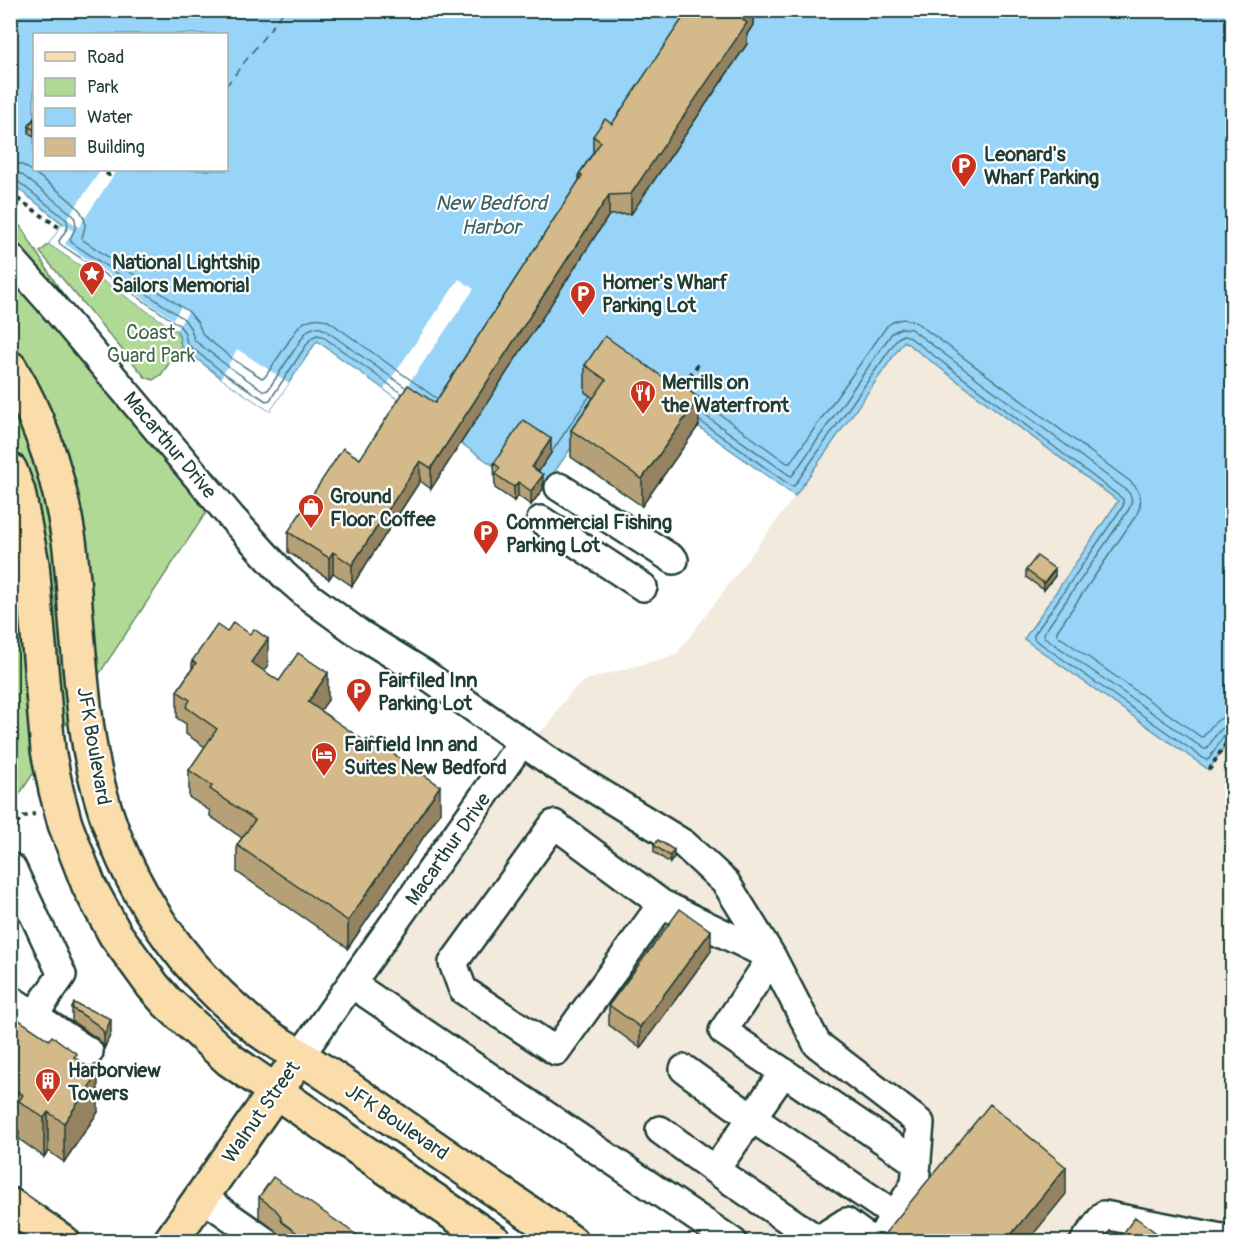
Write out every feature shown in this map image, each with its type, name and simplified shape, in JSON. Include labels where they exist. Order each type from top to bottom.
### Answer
[{"type":"main road","name":"JFK Boulevard","points":[[10,368],[29,404],[41,434],[62,501],[69,536],[87,728],[98,788],[119,850],[149,908],[183,957],[227,1003],[255,1028],[344,1085],[571,1242]]},
{"type":"main road","name":"JFK Boulevard","points":[[10,470],[18,492],[32,564],[48,750],[56,790],[65,824],[89,886],[115,934],[167,1002],[230,1060],[495,1242]]},
{"type":"main road","name":"Walnut Street","points":[[170,1242],[300,1056]]},
{"type":"main road","points":[[10,1205],[63,1242]]},
{"type":"street","name":"Macarthur Drive","points":[[10,257],[231,517],[284,574],[308,596],[337,617],[425,674],[522,742],[352,984]]},
{"type":"street","points":[[559,487],[674,560]]},
{"type":"street","points":[[541,520],[643,588]]},
{"type":"street","points":[[522,742],[555,765],[684,844],[726,883],[772,957],[817,1044],[920,1123],[915,1184],[878,1242]]},
{"type":"street","points":[[662,904],[556,1051],[463,990],[453,963],[554,824],[662,904],[772,957]]},
{"type":"street","points":[[10,867],[62,975],[34,1015]]},
{"type":"street","points":[[772,957],[723,1031],[917,1163]]},
{"type":"street","points":[[352,984],[733,1242]]},
{"type":"street","name":"Walnut Street","points":[[300,1056],[352,984]]},
{"type":"street","points":[[10,999],[89,1052]]},
{"type":"street","points":[[684,1069],[896,1215]]},
{"type":"street","points":[[715,1170],[784,1072]]},
{"type":"street","points":[[660,1130],[818,1240],[846,1222],[873,1242]]},
{"type":"street","points":[[202,1197],[266,1242]]},
{"type":"street","points":[[1084,1242],[1104,1215],[1232,1240],[1232,1242]]},
{"type":"path","points":[[18,199],[60,228]]},
{"type":"path","points":[[675,395],[700,362]]},
{"type":"path","points":[[1209,770],[1233,734]]},
{"type":"path","points":[[10,840],[20,819],[35,814]]},
{"type":"shaded area","points":[[1026,11],[915,349],[1119,501],[1024,639],[1209,770],[1232,734],[1232,1241],[733,1241],[352,984],[522,742],[548,726],[573,690],[586,680],[676,655],[795,496],[721,444]]},
{"type":"green space","points":[[11,218],[21,227],[71,308],[128,381],[225,484],[11,807]]},
{"type":"green space","name":"Coast Guard Park","points":[[49,244],[176,330],[181,346],[161,375],[153,380],[145,377],[40,252]]},
{"type":"water","name":"New Bedford Harbor","points":[[10,11],[1232,11],[1232,734],[1209,770],[1024,639],[1118,501],[904,341],[795,496],[623,372],[538,496],[317,341],[270,411],[221,378],[181,346],[176,330],[49,244],[63,224],[11,183]]},
{"type":"pier","points":[[100,171],[116,171],[79,227],[67,219]]},
{"type":"pier","points":[[63,224],[73,231],[65,244],[128,287],[137,275],[147,281],[138,295],[173,319],[181,307],[188,312],[176,330],[49,244]]},
{"type":"pier","points":[[459,279],[474,289],[398,399],[384,389]]},
{"type":"pier","points":[[237,349],[289,383],[270,411],[221,378]]},
{"type":"building","points":[[688,10],[749,10],[743,20],[747,23],[631,194],[609,195],[431,468],[420,461],[352,565],[333,552],[329,558],[288,532],[343,448],[360,459],[408,385],[435,403],[582,176],[579,174],[601,142],[593,136],[605,119],[612,124]]},
{"type":"building","name":"Merrills on the Waterfront","points":[[605,336],[667,380],[669,377],[699,398],[642,479],[571,430],[606,380],[585,365]]},
{"type":"building","points":[[523,420],[551,439],[532,467],[543,475],[531,491],[518,482],[514,487],[495,474],[500,468],[494,463]]},
{"type":"building","points":[[1037,556],[1055,569],[1044,583],[1026,570]]},
{"type":"building","points":[[233,622],[250,634],[254,629],[268,639],[251,662],[279,681],[298,653],[328,673],[308,702],[369,744],[372,739],[440,786],[348,921],[237,845],[255,820],[210,789],[212,786],[189,770],[217,729],[186,707],[190,700],[177,691],[196,663],[192,661],[217,625],[227,632]]},
{"type":"building","points":[[658,840],[674,850],[670,856],[654,845]]},
{"type":"building","points":[[680,909],[711,931],[640,1027],[609,1005]]},
{"type":"building","points":[[74,1003],[111,1019],[104,1035],[98,1025],[72,1008]]},
{"type":"building","points":[[10,1014],[49,1040],[52,1036],[77,1054],[74,1057],[98,1074],[64,1123],[48,1112],[44,1118],[19,1101],[23,1095],[10,1086]]},
{"type":"building","points":[[990,1104],[1066,1167],[1005,1242],[878,1242]]},
{"type":"building","points":[[273,1177],[367,1242],[310,1242],[282,1222],[275,1209],[259,1197]]},
{"type":"building","points":[[1135,1217],[1168,1242],[1117,1242]]},
{"type":"ferry route","points":[[228,83],[285,10]]},
{"type":"place","name":"Leonard's Wharf Parking","points":[[964,189]]},
{"type":"place","name":"National Lightship Sailors Memorial","points":[[92,297]]},
{"type":"place","name":"Homer's Wharf Parking Lot","points":[[583,317]]},
{"type":"place","name":"Merrills on the Waterfront","points":[[643,416]]},
{"type":"place","name":"Ground Floor Coffee","points":[[311,530]]},
{"type":"place","name":"Commercial Fishing Parking Lot","points":[[486,556]]},
{"type":"place","name":"Fairfiled Inn Parking Lot","points":[[359,714]]},
{"type":"place","name":"Fairfield Inn and Suites New Bedford","points":[[324,778]]},
{"type":"place","name":"Harborview Towers","points":[[48,1104]]}]
